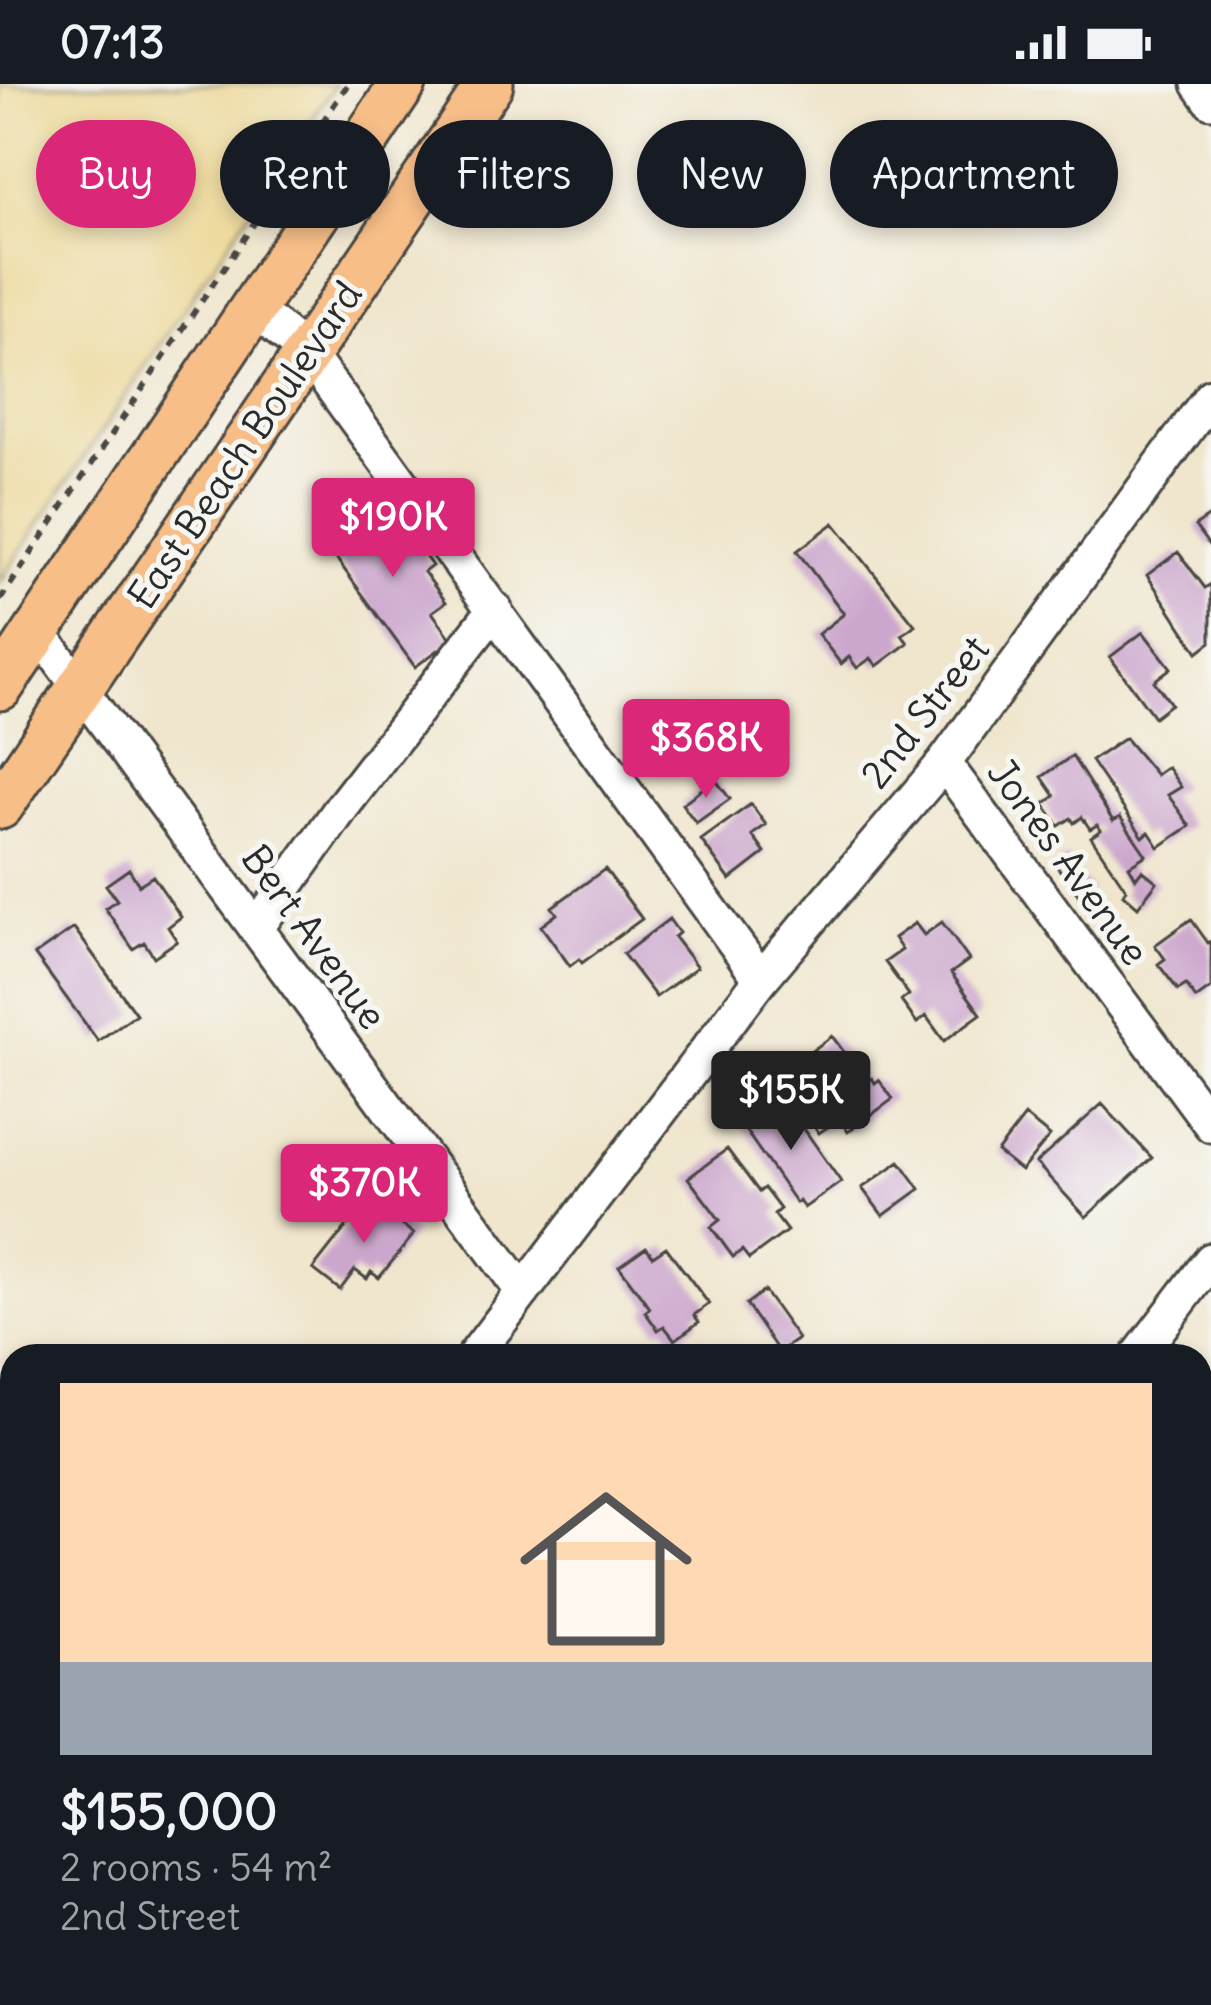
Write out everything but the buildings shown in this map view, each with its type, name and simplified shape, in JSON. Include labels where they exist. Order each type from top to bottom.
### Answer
[{"type":"main road","name":"East Beach Boulevard","points":[[0,687],[403,84]]},
{"type":"main road","name":"East Beach Boulevard","points":[[0,806],[490,84]]},
{"type":"street","points":[[1199,84],[1211,100]]},
{"type":"street","points":[[254,308],[308,354],[761,980]]},
{"type":"street","name":"2nd Street","points":[[483,1344],[761,980],[944,764],[1211,396]]},
{"type":"street","points":[[256,929],[495,609]]},
{"type":"street","name":"Bert Avenue","points":[[38,631],[523,1292]]},
{"type":"street","name":"Jones Avenue","points":[[944,764],[1211,1126]]},
{"type":"street","points":[[1147,1344],[1211,1260]]},
{"type":"path","points":[[0,601],[347,84]]},
{"type":"sand","points":[[0,84],[336,84],[312,120],[220,120],[220,228],[239,228],[0,582]]}]
